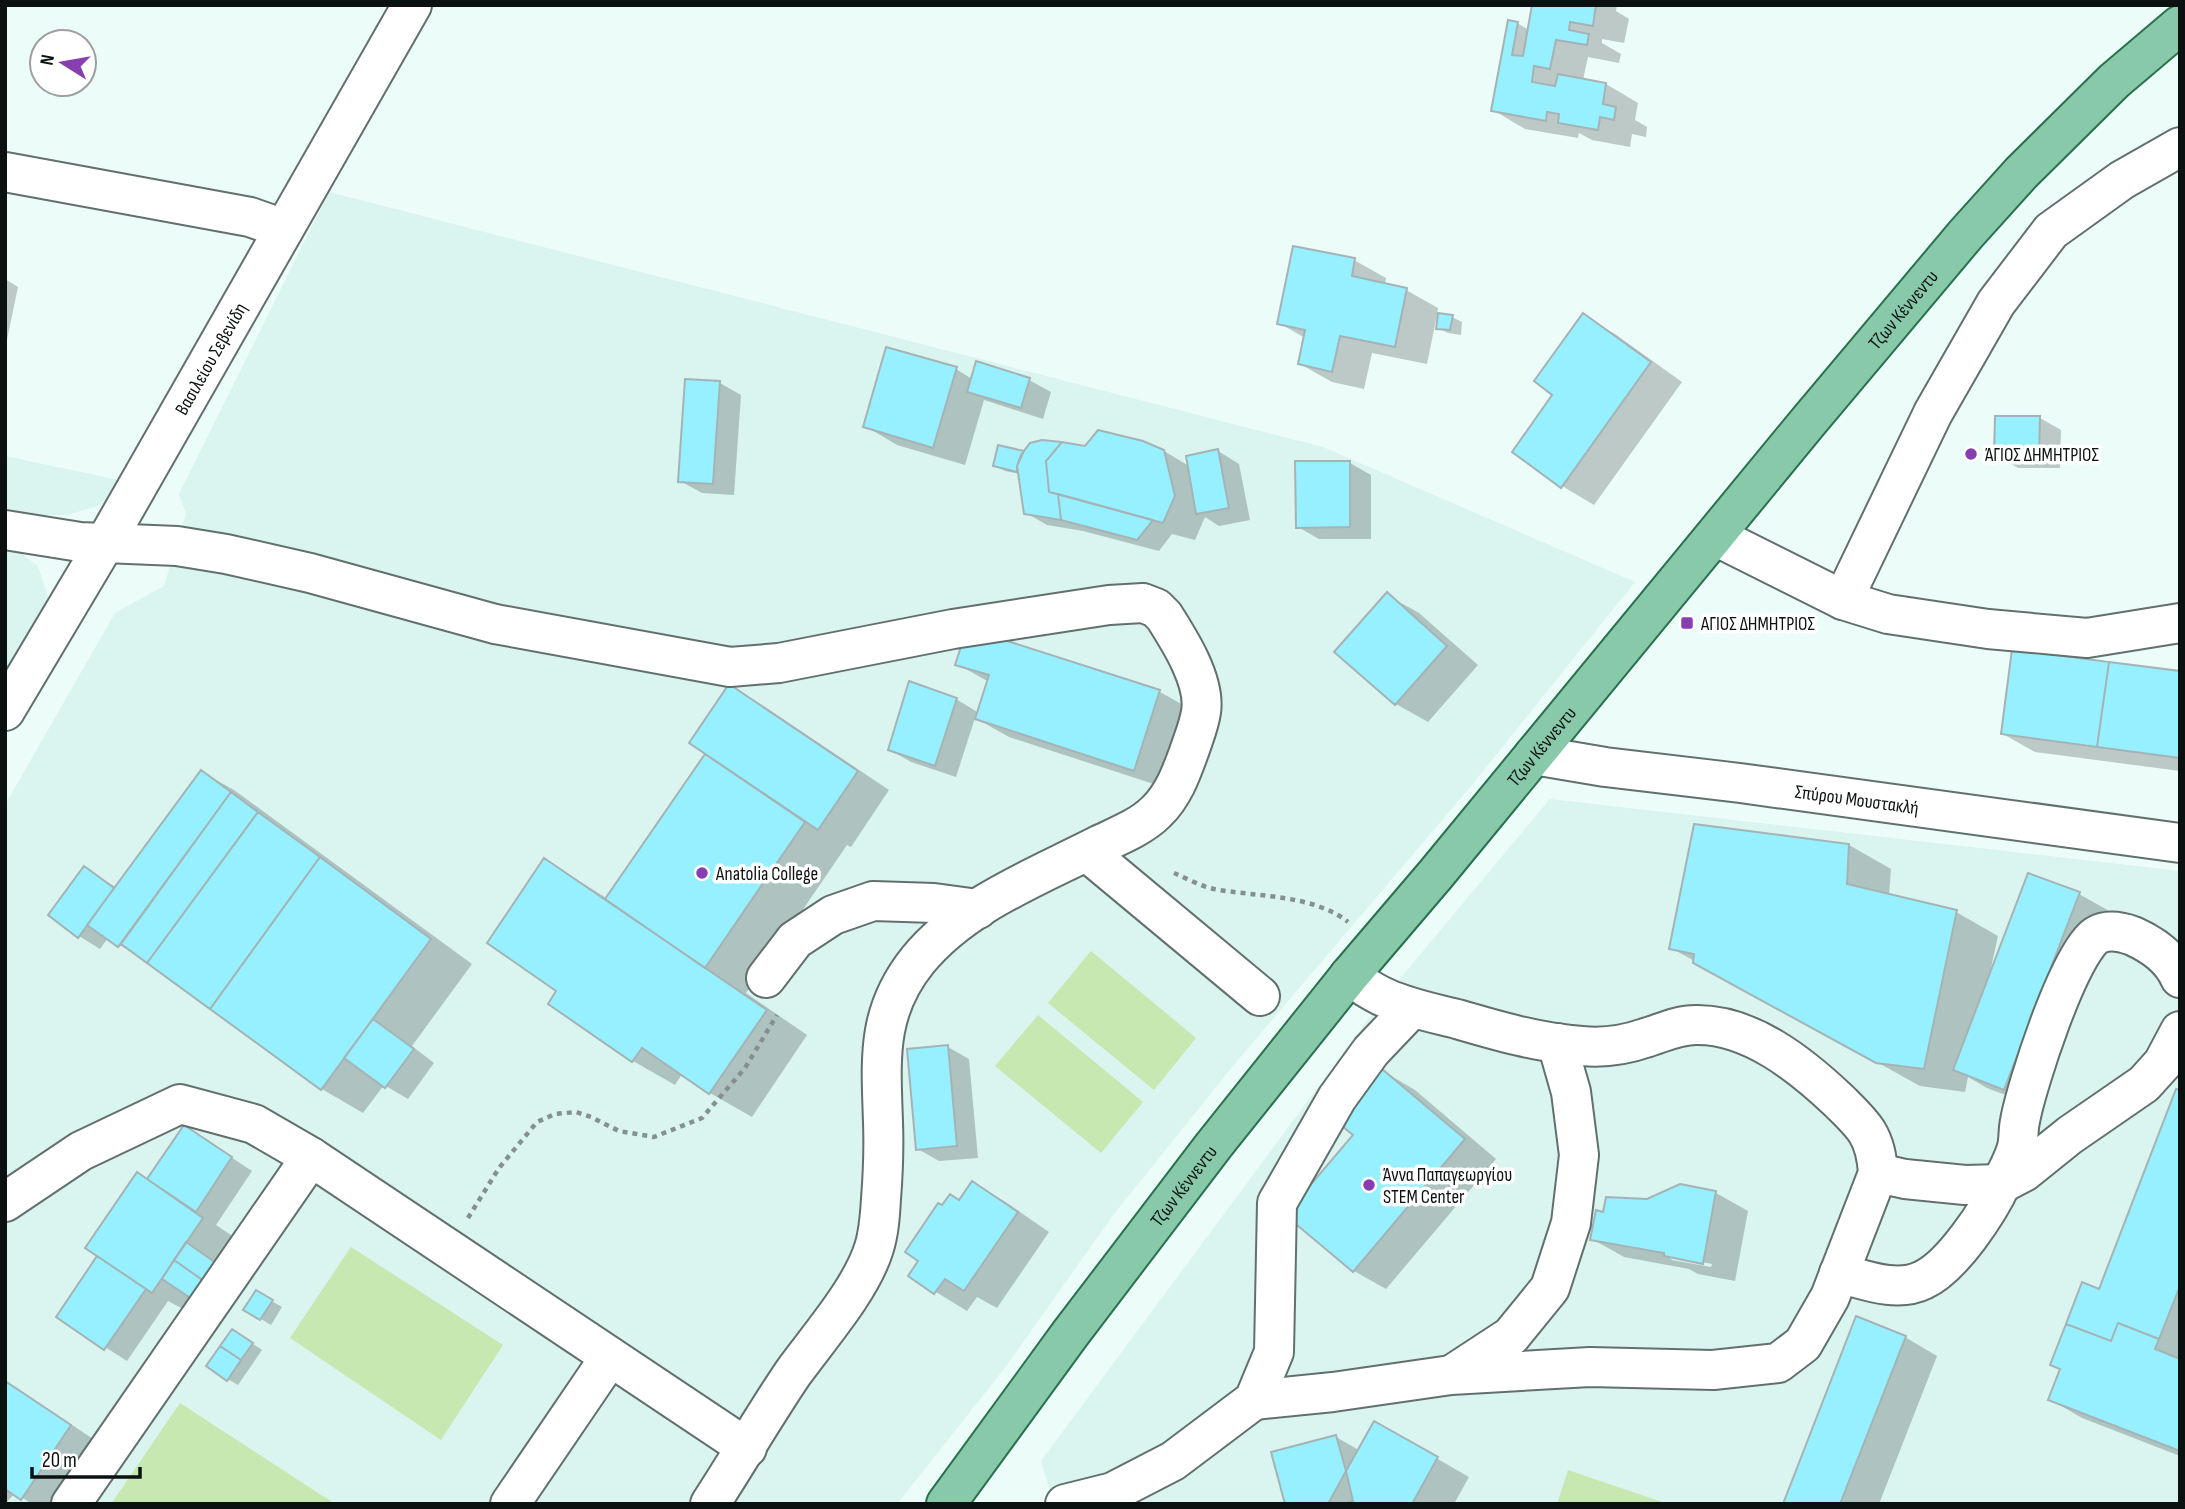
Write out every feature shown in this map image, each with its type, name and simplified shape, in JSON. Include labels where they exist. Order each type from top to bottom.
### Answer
[{"type":"main road","name":"Τζων Κέννεντυ","points":[[946,1504],[1070,1334],[1214,1145],[1349,976],[1897,316],[2021,173],[2114,81],[2180,25]]},
{"type":"street","name":"Βασιλείου Σεβενίδη","points":[[5,711],[106,543],[412,5]]},
{"type":"street","points":[[1843,600],[1933,413],[1996,303],[2050,231],[2122,180],[2180,148]]},
{"type":"street","points":[[5,172],[250,217],[284,229]]},
{"type":"street","points":[[5,530],[54,539],[185,547],[226,554],[310,573],[495,624],[730,667],[779,663],[953,629],[1129,603],[1147,604],[1164,616],[1196,674],[1201,689],[1201,712],[1181,773],[1156,813],[978,909],[928,949],[906,976],[891,1005],[881,1050],[883,1177],[878,1232],[873,1250],[848,1296],[791,1376],[710,1504]]},
{"type":"street","points":[[1715,536],[1843,600],[1888,614],[1988,629],[2087,639],[2180,622]]},
{"type":"street","name":"Σπύρου Μουστακλή","points":[[1534,755],[1605,767],[1753,784],[2180,843]]},
{"type":"street","points":[[1087,852],[1260,996]]},
{"type":"street","points":[[771,972],[795,940],[833,915],[873,901],[934,903],[978,909]]},
{"type":"street","points":[[1839,1273],[1879,1283],[1910,1284],[1923,1280],[1952,1257],[2001,1184],[2017,1147],[2020,1121],[2031,1079],[2052,1020],[2073,969],[2089,942],[2098,934],[2107,932],[2132,936],[2161,952],[2180,978]]},
{"type":"street","points":[[1254,1400],[1451,1375],[1590,1367],[1713,1370],[1778,1363],[1803,1344],[1830,1297],[1878,1173],[1877,1158],[1866,1131],[1847,1109],[1792,1062],[1754,1040],[1717,1027],[1695,1025],[1664,1030],[1646,1038],[1601,1047],[1558,1043],[1523,1037],[1412,1007],[1384,998],[1349,976]]},
{"type":"street","points":[[1065,1504],[1113,1492],[1173,1461],[1254,1400],[1274,1352],[1276,1203],[1337,1098],[1371,1051],[1412,1007]]},
{"type":"street","points":[[1878,1173],[1905,1179],[1965,1185],[2001,1184],[2024,1172],[2070,1135],[2144,1084],[2163,1063],[2180,1031]]},
{"type":"street","points":[[1451,1375],[1511,1336],[1550,1288],[1571,1223],[1579,1155],[1572,1092],[1558,1043]]},
{"type":"street","points":[[5,1202],[81,1151],[180,1104],[254,1124],[311,1157],[747,1448]]},
{"type":"street","points":[[71,1504],[311,1157]]},
{"type":"street","points":[[510,1504],[610,1357]]},
{"type":"path","points":[[1167,870],[1212,888],[1301,902],[1337,913],[1376,944]]},
{"type":"path","points":[[448,1249],[499,1168],[537,1122],[555,1114],[576,1112],[619,1131],[654,1137],[702,1118],[745,1068],[783,1004],[789,989],[786,976],[771,972]]},
{"type":"shaded area","name":"Anatolia College","points":[[329,192],[1323,447],[1635,582],[1471,786],[1232,1067],[1114,1214],[1004,1369],[897,1504],[5,1504],[5,805],[115,613],[164,586],[186,514],[179,494]]},
{"type":"shaded area","points":[[5,456],[124,481],[101,505],[67,515],[32,515],[23,555],[38,566],[48,597],[5,672]]},
{"type":"shaded area","points":[[1550,799],[2180,871],[2180,1504],[1054,1504],[1041,1461],[1384,998]]},
{"type":"green space","points":[[1091,951],[1196,1038],[1154,1090],[1048,1003]]},
{"type":"green space","points":[[1038,1015],[1143,1102],[1101,1153],[995,1066]]},
{"type":"green space","points":[[351,1247],[503,1345],[441,1440],[290,1338]]},
{"type":"green space","points":[[180,1403],[335,1504],[111,1504]]},
{"type":"green space","points":[[1568,1470],[1668,1504],[1557,1504]]},
{"type":"building","points":[[1532,5],[1596,5],[1593,26],[1570,22],[1569,30],[1589,34],[1587,45],[1556,40],[1550,69],[1534,66],[1532,82],[1555,86],[1558,74],[1606,83],[1603,104],[1616,107],[1614,120],[1600,117],[1598,130],[1558,123],[1559,114],[1547,112],[1546,121],[1491,111],[1508,20],[1518,22],[1512,55],[1523,56]]},
{"type":"building","points":[[1293,246],[1355,258],[1352,276],[1407,288],[1395,347],[1340,336],[1332,372],[1298,364],[1305,330],[1277,324]]},
{"type":"building","points":[[1438,313],[1453,315],[1450,330],[1436,329]]},
{"type":"building","points":[[1583,313],[1651,362],[1561,488],[1512,452],[1552,395],[1534,381]]},
{"type":"building","points":[[886,347],[957,367],[933,448],[863,427]]},
{"type":"building","points":[[976,361],[1030,378],[1021,408],[967,392]]},
{"type":"building","points":[[685,379],[720,381],[713,484],[678,482]]},
{"type":"building","points":[[1995,416],[2040,416],[2039,457],[1994,456]]},
{"type":"building","points":[[1098,430],[1143,441],[1164,450],[1175,496],[1163,523],[1049,492],[1046,461],[1062,442],[1085,446]]},
{"type":"building","points":[[1042,440],[1062,442],[1046,461],[1049,492],[1058,494],[1061,520],[1024,514],[1017,466],[1030,443]]},
{"type":"building","points":[[998,445],[1024,451],[1017,472],[993,466]]},
{"type":"building","points":[[1218,449],[1229,508],[1196,514],[1186,456]]},
{"type":"building","points":[[1295,461],[1350,461],[1350,527],[1296,528]]},
{"type":"building","points":[[1058,494],[1153,520],[1137,540],[1061,520]]},
{"type":"building","points":[[1387,592],[1447,646],[1395,705],[1334,652]]},
{"type":"building","points":[[967,628],[1160,690],[1134,771],[975,719],[989,675],[955,665]]},
{"type":"building","points":[[2012,649],[2109,662],[2097,747],[2001,734]]},
{"type":"building","points":[[2109,662],[2180,671],[2180,758],[2097,747]]},
{"type":"building","points":[[909,681],[957,698],[935,766],[888,750]]},
{"type":"building","points":[[729,684],[858,771],[818,830],[689,743]]},
{"type":"building","points":[[705,754],[805,822],[705,968],[605,899]]},
{"type":"building","points":[[201,770],[231,792],[118,947],[87,925]]},
{"type":"building","points":[[231,792],[258,812],[147,963],[121,944]]},
{"type":"building","points":[[258,812],[320,857],[210,1009],[147,963]]},
{"type":"building","points":[[1694,824],[1849,844],[1847,884],[1957,910],[1924,1069],[1876,1063],[1693,963],[1694,954],[1669,949]]},
{"type":"building","points":[[320,857],[431,939],[321,1090],[210,1009]]},
{"type":"building","points":[[544,858],[767,1010],[709,1094],[642,1048],[632,1062],[548,1004],[556,991],[487,943]]},
{"type":"building","points":[[84,866],[114,888],[78,938],[48,915]]},
{"type":"building","points":[[2028,873],[2080,892],[2004,1090],[1953,1070]]},
{"type":"building","points":[[373,1019],[414,1049],[385,1088],[344,1058]]},
{"type":"building","points":[[948,1045],[957,1146],[916,1150],[907,1049]]},
{"type":"building","name":"Άννα Παπαγεωργίου STEM Center","points":[[1382,1069],[1465,1139],[1353,1272],[1285,1215],[1353,1135],[1337,1122]]},
{"type":"building","points":[[2176,1089],[2180,1090],[2180,1286],[2159,1339],[2118,1323],[2111,1341],[2066,1324],[2082,1282],[2099,1289]]},
{"type":"building","points":[[184,1125],[232,1157],[196,1212],[147,1179]]},
{"type":"building","points":[[137,1172],[203,1218],[152,1293],[85,1248]]},
{"type":"building","points":[[972,1181],[1018,1212],[964,1291],[945,1279],[934,1294],[908,1276],[918,1261],[905,1252],[938,1203],[942,1205],[950,1194],[959,1200]]},
{"type":"building","points":[[1680,1184],[1716,1191],[1703,1264],[1664,1256],[1664,1253],[1590,1240],[1596,1210],[1603,1212],[1606,1197],[1647,1199]]},
{"type":"building","points":[[186,1242],[216,1263],[204,1281],[174,1260]]},
{"type":"building","points":[[97,1256],[146,1289],[104,1350],[56,1317]]},
{"type":"building","points":[[174,1260],[204,1281],[192,1299],[162,1279]]},
{"type":"building","points":[[256,1290],[273,1300],[260,1320],[243,1310]]},
{"type":"building","points":[[1856,1316],[1906,1336],[1840,1504],[1783,1504]]},
{"type":"building","points":[[2118,1323],[2159,1339],[2155,1349],[2180,1359],[2180,1451],[2048,1400],[2060,1369],[2050,1365],[2066,1324],[2111,1341]]},
{"type":"building","points":[[232,1329],[253,1343],[241,1360],[220,1346]]},
{"type":"building","points":[[220,1346],[241,1360],[227,1381],[206,1366]]},
{"type":"building","points":[[5,1381],[71,1425],[21,1500],[5,1489]]},
{"type":"building","points":[[1374,1421],[1438,1457],[1412,1504],[1343,1504],[1353,1501],[1346,1471]]},
{"type":"building","points":[[1336,1435],[1346,1471],[1328,1504],[1285,1504],[1271,1452]]},
{"type":"place","name":"ΆΓΙΟΣ ΔΗΜΗΤΡΙΟΣ","points":[[1971,454]]},
{"type":"place","name":"ΑΓΙΟΣ ΔΗΜΗΤΡΙΟΣ","points":[[1687,623]]},
{"type":"place","name":"Anatolia College","points":[[702,873]]},
{"type":"place","name":"Άννα Παπαγεωργίου STEM Center","points":[[1369,1185]]}]
